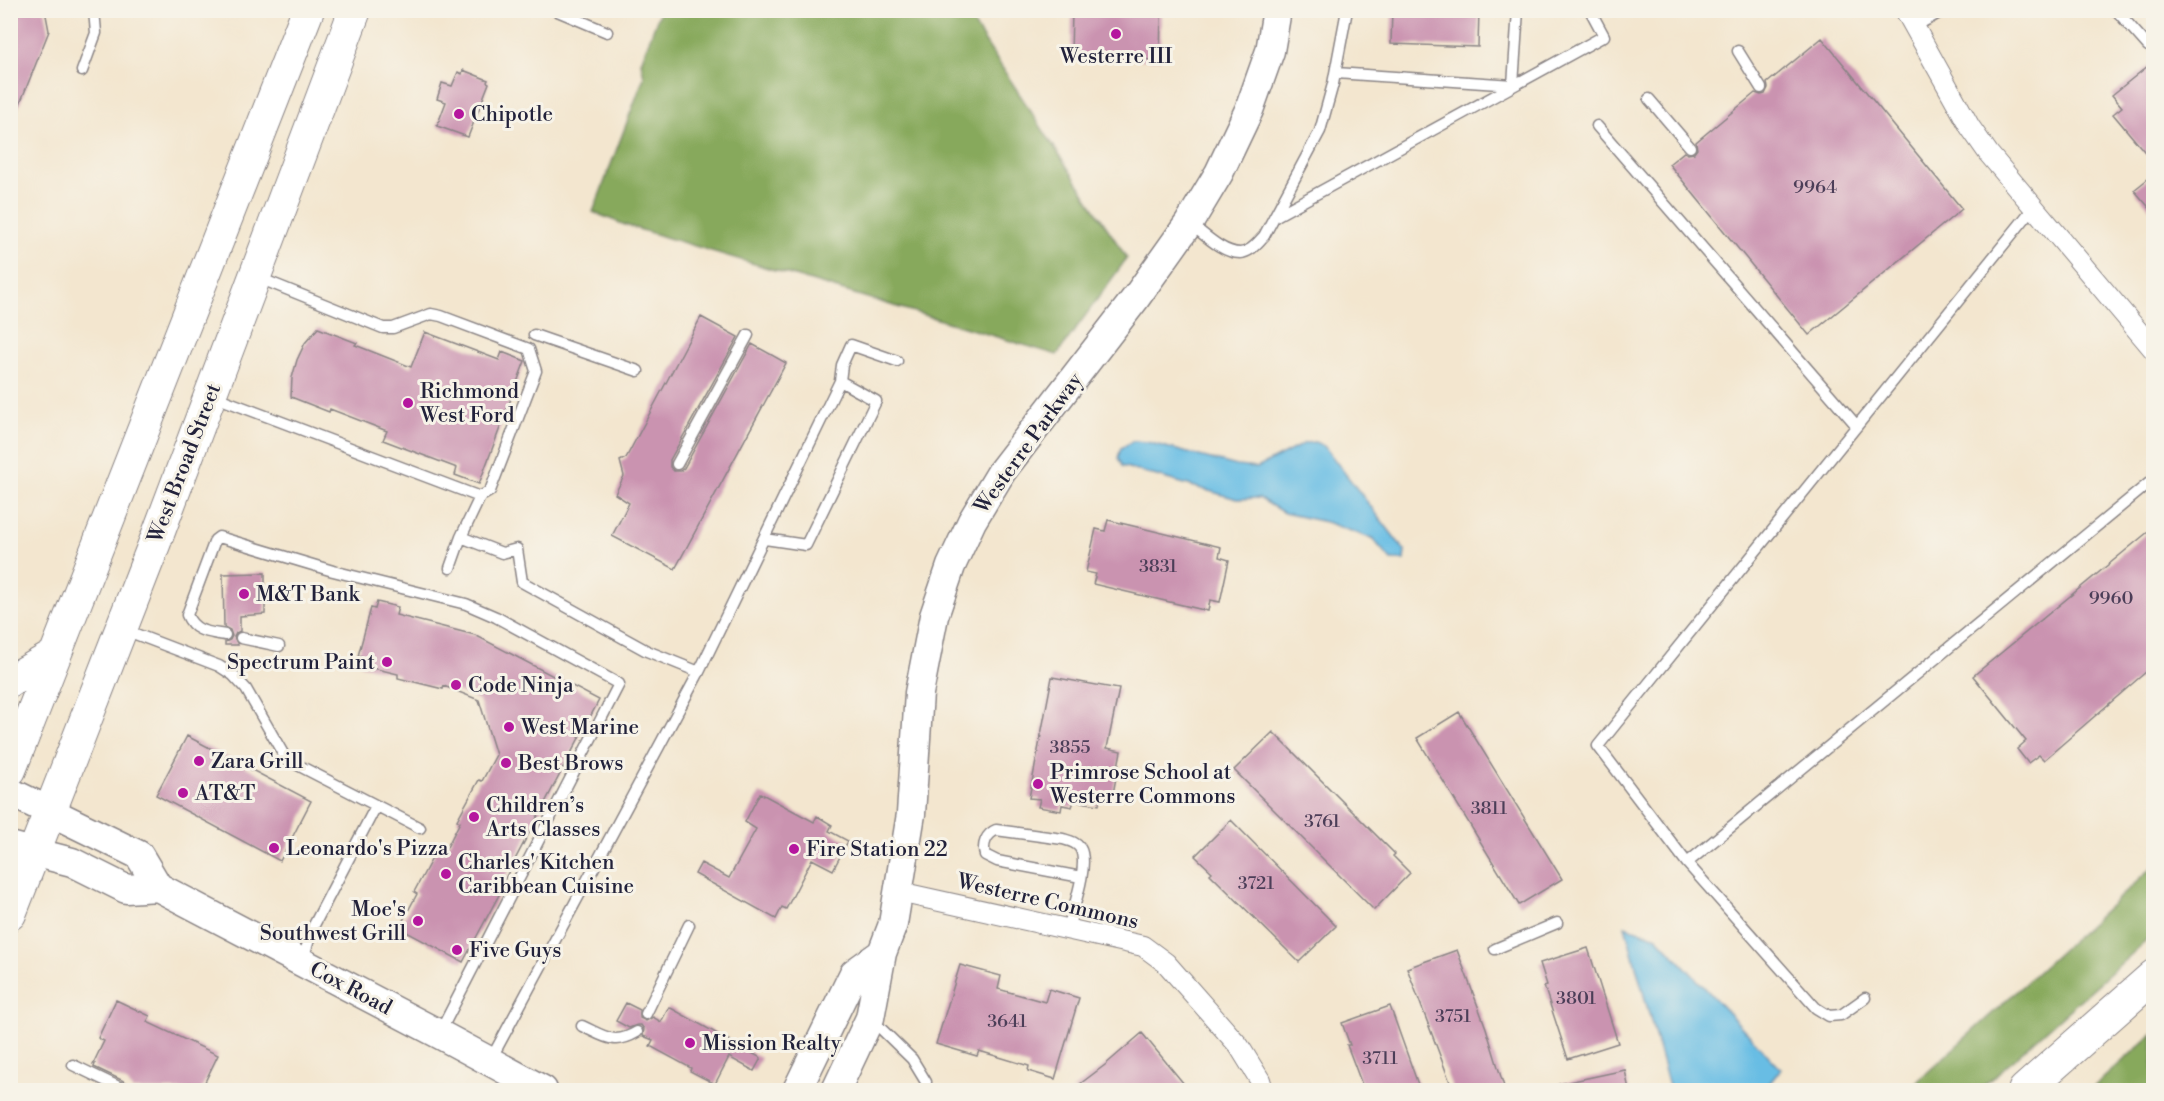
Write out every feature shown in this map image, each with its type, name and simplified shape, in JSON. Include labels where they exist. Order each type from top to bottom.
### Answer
[{"type":"highway","points":[[2025,1090],[2154,976]]},
{"type":"main road","points":[[10,770],[308,10]]},
{"type":"main road","name":"West Broad Street","points":[[10,914],[23,849],[51,812],[355,10]]},
{"type":"main road","points":[[10,681],[55,655]]},
{"type":"street","name":"Westerre Parkway","points":[[836,1090],[870,1018],[882,953],[893,924],[911,814],[919,693],[934,616],[951,566],[972,521],[1002,471],[1135,299],[1189,223],[1219,173],[1249,110],[1270,51],[1277,10]]},
{"type":"street","points":[[1910,19],[1970,127],[1989,154],[2154,350]]},
{"type":"street","points":[[10,792],[139,855],[158,887],[126,889],[72,862],[23,849]]},
{"type":"street","name":"Cox Road","points":[[158,887],[543,1090]]},
{"type":"street","name":"Westerre Commons","points":[[899,892],[1143,946],[1166,963],[1239,1046],[1260,1080],[1263,1090]]},
{"type":"street","points":[[797,1090],[854,973],[882,953]]},
{"type":"lane","points":[[82,71],[96,33],[93,10]]},
{"type":"lane","points":[[555,10],[607,32]]},
{"type":"lane","points":[[1189,223],[1224,248],[1240,253],[1252,249],[1264,236],[1320,130],[1336,73],[1347,10]]},
{"type":"lane","points":[[1514,86],[1518,10]]},
{"type":"lane","points":[[1274,217],[1604,36],[1590,10]]},
{"type":"lane","points":[[1910,19],[1944,10]]},
{"type":"lane","points":[[2116,10],[2148,46]]},
{"type":"lane","points":[[1738,51],[1761,88]]},
{"type":"lane","points":[[1336,73],[1514,86]]},
{"type":"lane","points":[[1649,99],[1690,147]]},
{"type":"lane","points":[[1597,126],[1857,426]]},
{"type":"lane","points":[[1865,998],[1841,1015],[1829,1016],[1816,1008],[1687,863],[1598,746],[2034,207]]},
{"type":"lane","points":[[254,276],[383,328],[393,328],[431,314],[529,349],[536,371],[490,491],[480,497],[461,537],[450,568]]},
{"type":"lane","points":[[534,335],[638,371]]},
{"type":"lane","points":[[677,464],[748,335]]},
{"type":"lane","points":[[490,1061],[699,672],[840,381],[842,365],[851,345],[897,362]]},
{"type":"lane","points":[[765,538],[806,545],[876,401],[840,381]]},
{"type":"lane","points":[[210,395],[480,497]]},
{"type":"lane","points":[[1687,863],[2154,479]]},
{"type":"lane","points":[[225,635],[199,630],[190,622],[187,615],[215,540],[219,537],[311,564],[466,604],[496,617],[619,684],[439,1034]]},
{"type":"lane","points":[[461,537],[502,553],[517,549],[522,582],[647,651],[699,672]]},
{"type":"lane","points":[[122,629],[219,666],[233,675],[246,689],[286,759],[420,828]]},
{"type":"lane","points":[[241,638],[279,646]]},
{"type":"lane","points":[[302,962],[314,927],[376,806]]},
{"type":"lane","points":[[1068,929],[1081,877],[1080,848],[1074,842],[996,830],[988,835],[984,843],[985,855],[997,861],[1081,877]]},
{"type":"lane","points":[[1495,949],[1557,923]]},
{"type":"lane","points":[[646,1014],[689,925]]},
{"type":"lane","points":[[870,1018],[912,1059],[926,1082]]},
{"type":"lane","points":[[582,1026],[614,1040],[625,1039],[637,1032]]},
{"type":"lane","points":[[74,1065],[125,1090]]},
{"type":"green space","points":[[660,11],[965,11],[1127,258],[1057,355],[625,225],[593,212],[644,77],[641,62]]},
{"type":"green space","points":[[2153,867],[2153,935],[1979,1090],[1908,1090]]},
{"type":"green space","points":[[2153,1034],[2153,1090],[2090,1090]]},
{"type":"water","points":[[1133,441],[1147,442],[1237,466],[1257,468],[1305,443],[1315,442],[1324,446],[1405,551],[1404,560],[1391,560],[1373,539],[1326,522],[1284,513],[1259,498],[1237,499],[1122,466],[1118,458],[1121,448]]},
{"type":"water","points":[[1625,926],[1657,937],[1781,1069],[1764,1090],[1670,1090]]},
{"type":"building","points":[[10,10],[45,10],[49,31],[11,126]]},
{"type":"building","name":"Westerre III","points":[[1072,10],[1161,10],[1160,60],[1071,58]]},
{"type":"building","points":[[1392,10],[1479,10],[1478,47],[1391,44]]},
{"type":"building","points":[[1822,38],[1962,209],[1809,335],[1669,164],[1684,152],[1694,153],[1697,149],[1696,142],[1755,93],[1765,94],[1768,88],[1767,83]]},
{"type":"building","points":[[2154,61],[2154,163],[2113,114],[2122,107],[2112,95]]},
{"type":"building","name":"Chipotle","points":[[463,70],[488,80],[489,83],[468,137],[437,126],[446,102],[437,99],[442,83],[452,86],[458,72],[462,74]]},
{"type":"building","points":[[2154,174],[2154,213],[2134,190]]},
{"type":"building","points":[[701,317],[738,337],[670,460],[670,467],[674,471],[684,468],[752,344],[786,363],[675,569],[612,536],[629,503],[615,494],[624,476],[620,461],[626,458]]},
{"type":"building","name":"Richmond West Ford","points":[[318,328],[411,367],[425,332],[499,360],[502,352],[525,361],[479,484],[455,475],[457,468],[383,440],[387,431],[291,397],[292,378],[297,360],[305,343]]},
{"type":"building","points":[[1108,520],[1221,547],[1219,557],[1229,560],[1220,602],[1210,600],[1208,611],[1093,584],[1096,574],[1086,572],[1096,529],[1105,531]]},
{"type":"building","points":[[2154,527],[2154,665],[2044,760],[2039,755],[2028,763],[2017,749],[2026,741],[1973,676]]},
{"type":"building","name":"M&T Bank","points":[[265,573],[265,614],[240,616],[240,631],[234,637],[238,645],[225,645],[225,642],[232,636],[230,630],[224,627],[223,574]]},
{"type":"building","points":[[377,602],[398,607],[396,615],[475,635],[599,700],[463,962],[399,928],[417,894],[414,892],[437,849],[444,853],[460,822],[457,820],[496,755],[479,700],[444,686],[443,689],[398,678],[398,674],[360,665],[363,657],[358,656],[371,608],[375,609]]},
{"type":"building","points":[[1052,677],[1119,689],[1107,748],[1121,751],[1113,794],[1101,792],[1099,805],[1074,801],[1072,807],[1062,805],[1061,811],[1038,807],[1040,799],[1029,798]]},
{"type":"building","points":[[1459,712],[1562,879],[1519,905],[1417,738]]},
{"type":"building","points":[[1273,732],[1395,854],[1393,856],[1410,873],[1374,910],[1234,770]]},
{"type":"building","points":[[187,736],[311,801],[280,861],[156,795]]},
{"type":"building","name":"Fire Station 22","points":[[760,793],[814,822],[817,816],[832,825],[829,831],[848,841],[833,870],[812,859],[786,909],[782,907],[776,919],[695,874],[701,863],[729,878],[756,829],[745,822]]},
{"type":"building","points":[[1231,820],[1336,926],[1299,962],[1210,874],[1212,872],[1195,856]]},
{"type":"building","points":[[1588,948],[1618,1043],[1568,1059],[1544,986],[1547,985],[1540,963]]},
{"type":"building","points":[[1457,950],[1486,1028],[1505,1090],[1453,1090],[1407,968]]},
{"type":"building","points":[[960,965],[1001,976],[998,989],[1045,1002],[1049,989],[1079,998],[1055,1079],[1028,1071],[1029,1066],[979,1051],[977,1056],[936,1044]]},
{"type":"building","points":[[116,1000],[150,1016],[147,1022],[218,1055],[201,1090],[132,1090],[128,1083],[94,1067],[95,1064],[93,1064],[104,1041],[98,1038]]},
{"type":"building","name":"Mission Realty","points":[[626,1003],[640,1010],[640,1018],[646,1021],[653,1017],[661,1022],[669,1007],[761,1058],[754,1071],[729,1057],[715,1084],[650,1046],[653,1040],[643,1036],[644,1029],[641,1025],[629,1028],[616,1021]]},
{"type":"building","points":[[1390,1006],[1420,1090],[1364,1090],[1347,1045],[1350,1045],[1342,1023]]},
{"type":"building","points":[[1142,1033],[1189,1090],[1072,1090],[1105,1065]]},
{"type":"building","points":[[1625,1070],[1629,1090],[1559,1090],[1559,1084]]},
{"type":"place","name":"Westerre III","points":[[1116,34]]},
{"type":"place","name":"Chipotle","points":[[459,114]]},
{"type":"place","name":"Richmond West Ford","points":[[408,403]]},
{"type":"place","name":"M&T Bank","points":[[244,594]]},
{"type":"place","name":"Spectrum Paint","points":[[387,662]]},
{"type":"place","name":"Code Ninja","points":[[456,685]]},
{"type":"place","name":"West Marine","points":[[509,727]]},
{"type":"place","name":"Zara Grill","points":[[199,761]]},
{"type":"place","name":"Best Brows","points":[[506,763]]},
{"type":"place","name":"Primrose School at Westerre Commons","points":[[1038,784]]},
{"type":"place","name":"AT&T","points":[[183,793]]},
{"type":"place","name":"Children’s Arts Classes","points":[[474,817]]},
{"type":"place","name":"Leonardo's Pizza","points":[[274,848]]},
{"type":"place","name":"Fire Station 22","points":[[794,849]]},
{"type":"place","name":"Charles' Kitchen Caribbean Cuisine","points":[[446,874]]},
{"type":"place","name":"Moe's Southwest Grill","points":[[418,921]]},
{"type":"place","name":"Five Guys","points":[[457,950]]},
{"type":"place","name":"Mission Realty","points":[[690,1043]]}]
